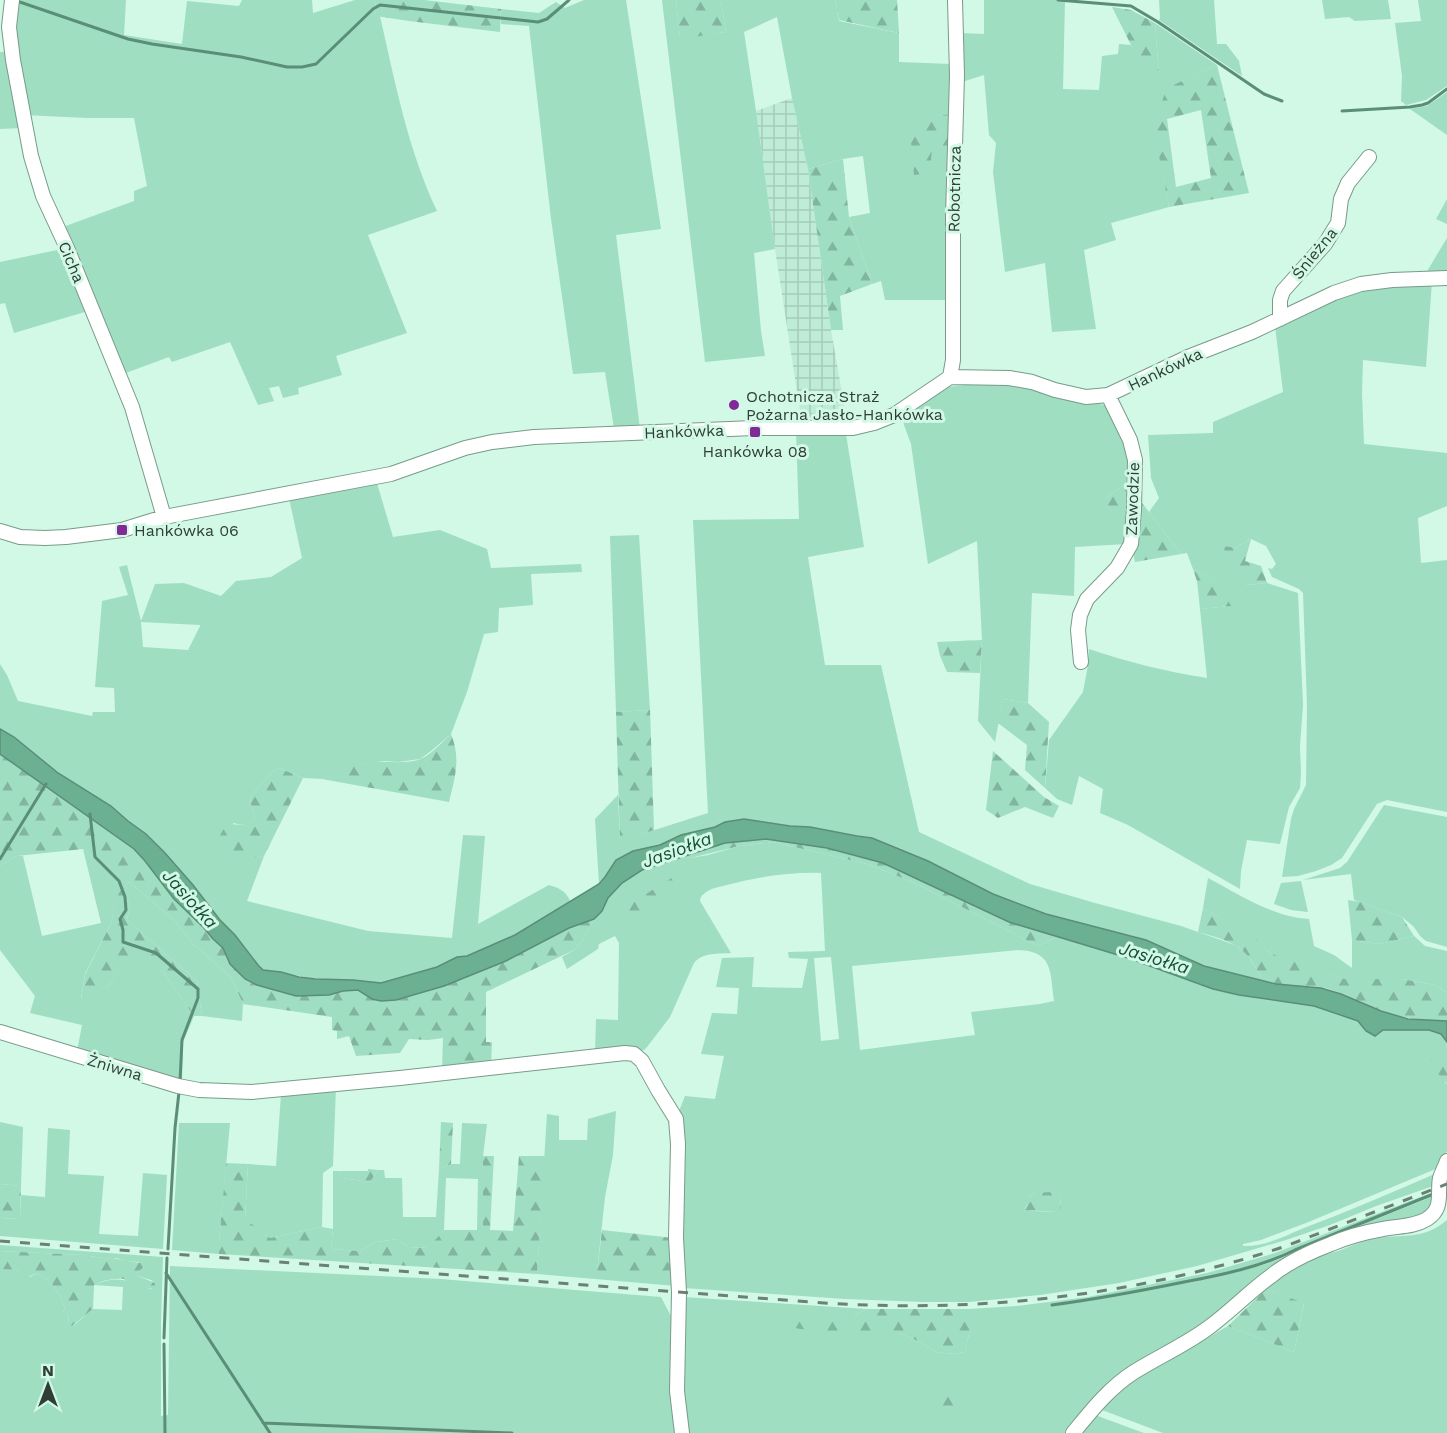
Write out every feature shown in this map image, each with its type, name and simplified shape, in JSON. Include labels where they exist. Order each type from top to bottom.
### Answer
[{"type":"street","name":"Cicha","points":[[12,0],[9,27],[30,156],[43,196],[67,248],[132,407],[164,517]]},
{"type":"street","name":"Robotnicza","points":[[950,377],[953,360],[953,217],[957,75],[955,0]]},
{"type":"street","name":"Śnieżna","points":[[1280,319],[1280,300],[1283,291],[1332,234],[1338,224],[1341,200],[1348,183],[1369,157]]},
{"type":"street","name":"Hankówka","points":[[0,531],[20,537],[45,538],[122,530],[164,517],[391,474],[465,448],[492,442],[534,437],[754,428],[854,428],[894,415],[950,377],[1009,378],[1032,382],[1086,398],[1108,395],[1188,357],[1252,333],[1334,293],[1361,284],[1392,280],[1447,278]]},
{"type":"street","name":"Zawodzie","points":[[1081,662],[1078,630],[1080,615],[1087,599],[1117,568],[1131,544],[1134,460],[1130,440],[1108,395]]},
{"type":"street","name":"Żniwna","points":[[0,1032],[178,1086],[199,1090],[252,1092],[625,1053],[634,1054],[642,1061],[676,1119],[678,1144],[676,1238],[679,1282],[676,1391],[682,1433]]},
{"type":"street","points":[[1073,1433],[1106,1394],[1132,1373],[1202,1333],[1271,1276],[1293,1262],[1331,1243],[1371,1231],[1414,1225],[1427,1219],[1435,1212],[1439,1203],[1439,1187],[1447,1161]]},
{"type":"shaded area","points":[[792,98],[808,169],[831,330],[847,421],[802,424],[756,111]]},
{"type":"green space","points":[[16,0],[126,0],[124,35],[182,44],[187,1],[239,6],[242,0],[312,0],[313,13],[355,0],[375,0],[376,15],[380,16],[410,140],[437,211],[368,235],[407,333],[336,356],[342,375],[298,388],[299,394],[283,398],[279,386],[269,388],[274,401],[258,405],[230,342],[172,362],[169,357],[123,374],[63,227],[134,201],[134,191],[147,186],[134,118],[25,115],[15,51]]},
{"type":"green space","points":[[375,0],[424,0],[501,9],[500,32],[376,16]]},
{"type":"green space","points":[[584,0],[626,0],[661,229],[616,235],[640,429],[614,428],[605,372],[573,374],[551,219],[529,26],[501,24],[501,9],[539,13],[556,2],[565,8]]},
{"type":"green space","points":[[662,0],[676,0],[680,38],[726,32],[721,0],[835,0],[839,21],[899,33],[899,62],[951,64],[951,114],[910,120],[932,148],[950,148],[949,300],[885,300],[881,281],[872,284],[849,217],[870,213],[863,156],[808,169],[777,17],[744,32],[775,249],[754,253],[765,356],[705,362]]},
{"type":"green space","points":[[676,0],[721,0],[726,32],[680,39]]},
{"type":"green space","points":[[835,0],[897,0],[899,33],[839,20]]},
{"type":"green space","points":[[984,0],[1065,0],[1063,89],[1099,90],[1102,56],[1118,54],[1119,44],[1131,45],[1159,74],[1155,23],[1217,65],[1168,88],[1154,125],[1169,207],[1111,223],[1116,240],[1084,250],[1096,329],[1052,332],[1045,263],[1005,272],[993,172],[996,143],[989,135],[984,75],[962,82],[960,33],[984,34]]},
{"type":"green space","points":[[1159,0],[1214,0],[1217,44],[1226,44],[1239,61],[1242,76],[1159,20]]},
{"type":"green space","points":[[1322,0],[1388,0],[1391,19],[1355,21],[1349,17],[1325,19]]},
{"type":"green space","points":[[1418,0],[1447,0],[1447,86],[1426,100],[1406,105],[1401,101],[1402,76],[1395,23],[1421,21]]},
{"type":"green space","points":[[1112,7],[1131,10],[1155,23],[1159,75],[1131,45]]},
{"type":"green space","points":[[0,52],[8,52],[22,128],[0,129]]},
{"type":"green space","points":[[1217,65],[1249,193],[1169,207],[1153,125],[1167,88]],"holes":[[[1201,110],[1211,178],[1176,187],[1167,119]]]},
{"type":"green space","points":[[1447,92],[1447,135],[1410,109],[1427,106]]},
{"type":"green space","points":[[951,114],[950,148],[932,148],[930,173],[914,175],[909,119]]},
{"type":"green space","points":[[843,159],[849,217],[872,284],[840,296],[843,330],[831,330],[808,169]]},
{"type":"green space","points":[[1447,199],[1447,224],[1436,219]]},
{"type":"green space","points":[[1447,238],[1447,273],[1426,273]]},
{"type":"green space","points":[[62,249],[88,311],[14,333],[5,303],[0,304],[0,262]]},
{"type":"green space","points":[[1432,281],[1426,367],[1363,360],[1362,393],[1364,444],[1447,453],[1447,506],[1418,518],[1421,563],[1447,560],[1447,812],[1387,800],[1377,804],[1342,858],[1316,871],[1282,877],[1291,819],[1306,785],[1307,706],[1303,593],[1272,577],[1268,568],[1272,569],[1276,564],[1266,546],[1251,539],[1235,548],[1234,566],[1246,585],[1267,583],[1298,593],[1303,705],[1300,788],[1289,807],[1280,844],[1247,840],[1240,889],[1128,825],[1100,813],[1103,789],[1079,776],[1072,805],[1057,799],[1045,788],[1049,740],[1083,692],[1089,649],[1148,666],[1207,678],[1200,609],[1230,606],[1238,595],[1193,569],[1187,553],[1181,554],[1149,512],[1159,498],[1151,478],[1148,435],[1213,433],[1213,422],[1283,392],[1275,326],[1333,298],[1359,290]]},
{"type":"green space","points":[[983,383],[1015,384],[1109,406],[1126,439],[1131,479],[1106,498],[1129,516],[1126,544],[1075,547],[1074,596],[1032,593],[1028,703],[1003,699],[995,742],[978,721],[982,640],[977,541],[928,564],[911,444],[903,420],[906,415],[947,387]]},
{"type":"green space","points":[[796,432],[846,434],[864,547],[808,557],[825,665],[881,665],[919,832],[1030,884],[1181,926],[1235,945],[1247,954],[1260,975],[1268,982],[1204,966],[1130,935],[1046,914],[992,894],[928,861],[872,838],[810,827],[725,822],[715,827],[681,835],[660,845],[633,851],[616,860],[599,884],[595,819],[618,795],[620,841],[708,813],[693,520],[799,519]]},
{"type":"green space","points":[[1131,479],[1129,516],[1105,504],[1106,498]]},
{"type":"green space","points":[[376,480],[393,537],[440,530],[487,549],[491,568],[581,564],[582,572],[531,574],[533,605],[499,608],[498,632],[484,634],[467,692],[451,734],[431,751],[420,759],[361,764],[322,779],[303,778],[279,768],[273,771],[250,797],[255,817],[249,826],[233,823],[234,859],[264,856],[247,901],[368,931],[452,938],[463,835],[485,836],[478,924],[549,885],[562,890],[570,901],[515,935],[467,956],[381,983],[315,979],[263,970],[193,885],[146,834],[111,806],[58,773],[14,737],[0,729],[0,664],[18,701],[92,716],[93,712],[115,712],[114,688],[95,687],[102,601],[128,595],[119,567],[127,565],[141,621],[155,584],[184,583],[221,596],[236,581],[271,577],[302,558],[289,498]],"holes":[[[141,622],[200,625],[188,650],[143,647]]]},
{"type":"green space","points":[[1136,495],[1181,554],[1135,562],[1132,548]]},
{"type":"green space","points":[[639,535],[650,710],[616,712],[610,536]]},
{"type":"green space","points":[[1251,539],[1245,561],[1261,566],[1267,583],[1245,585],[1234,566],[1226,565],[1224,546],[1235,548]]},
{"type":"green space","points":[[1193,569],[1239,595],[1231,606],[1200,609],[1197,581]]},
{"type":"green space","points":[[982,640],[980,673],[947,672],[937,642]]},
{"type":"green space","points":[[1003,699],[1028,703],[1049,722],[1045,788],[1025,770],[1027,745],[998,723]]},
{"type":"green space","points":[[650,710],[654,830],[620,842],[616,712]]},
{"type":"green space","points":[[451,734],[456,760],[449,802],[322,779],[361,764],[418,760]]},
{"type":"green space","points":[[993,751],[1044,797],[1059,806],[1053,818],[1025,807],[998,818],[986,810]]},
{"type":"green space","points":[[0,754],[134,849],[223,948],[230,964],[245,979],[257,985],[296,996],[329,995],[358,990],[372,999],[396,1000],[444,986],[506,961],[569,928],[594,919],[583,940],[574,950],[486,992],[486,1042],[492,1042],[491,1064],[442,1071],[443,1038],[409,1039],[400,1053],[356,1056],[349,1036],[337,1039],[337,1031],[332,1030],[332,1017],[243,1004],[231,977],[193,944],[174,920],[129,882],[123,888],[130,906],[127,920],[197,981],[202,1016],[194,1016],[163,972],[134,950],[108,986],[81,1000],[85,975],[112,921],[116,878],[83,849],[17,856],[0,865]]},
{"type":"green space","points":[[279,768],[303,778],[264,856],[239,859],[226,856],[219,839],[223,830],[231,825],[249,825],[255,817],[250,797],[273,771]]},
{"type":"green space","points":[[1384,805],[1447,817],[1447,947],[1426,941],[1402,917],[1354,900],[1351,874],[1303,880],[1340,868],[1347,862]]},
{"type":"green space","points":[[766,839],[827,848],[883,863],[1009,922],[1058,937],[1038,946],[915,883],[867,864],[773,842],[740,846],[690,858],[690,854],[725,843]]},
{"type":"green space","points":[[773,842],[867,864],[915,883],[1038,946],[1058,937],[1128,958],[1213,989],[1314,1006],[1358,1021],[1366,1031],[1416,1029],[1441,1034],[1447,1042],[1445,1083],[1447,1084],[1447,1151],[1438,1168],[1306,1223],[1261,1240],[1243,1244],[1243,1246],[1259,1245],[1274,1240],[1437,1173],[1436,1185],[1286,1240],[1197,1266],[1119,1283],[1040,1295],[969,1302],[924,1302],[684,1288],[677,1116],[685,1096],[715,1099],[724,1056],[701,1054],[712,1013],[737,1014],[739,988],[716,987],[722,958],[754,957],[752,987],[802,988],[808,959],[789,958],[788,952],[825,951],[821,873],[785,874],[750,880],[715,888],[702,896],[700,901],[731,953],[706,955],[694,963],[670,1017],[644,1050],[595,1054],[596,1019],[618,1020],[619,943],[615,936],[599,944],[598,949],[567,969],[562,957],[574,950],[583,940],[608,898],[622,883],[642,870],[690,854],[690,858],[740,846]],"holes":[[[1018,950],[1030,951],[1038,954],[1048,965],[1054,1001],[971,1012],[975,1035],[860,1050],[852,966]],[[831,957],[839,1039],[821,1041],[814,958]],[[1035,1193],[1051,1193],[1060,1197],[1061,1207],[1056,1212],[1025,1209],[1027,1197]]]},
{"type":"green space","points":[[83,849],[117,879],[112,921],[85,974],[81,999],[108,986],[134,949],[163,972],[194,1016],[183,1042],[182,1079],[77,1051],[82,1025],[30,1013],[35,996],[0,950],[0,865],[17,856],[23,856],[42,936],[101,923]]},
{"type":"green space","points":[[675,876],[689,879],[624,930],[620,910]]},
{"type":"green space","points":[[1208,878],[1270,910],[1309,919],[1314,946],[1334,955],[1352,968],[1352,940],[1380,944],[1414,936],[1425,946],[1447,951],[1447,993],[1435,985],[1402,979],[1345,979],[1270,953],[1250,934],[1203,908]]},
{"type":"green space","points":[[1301,881],[1308,912],[1291,910],[1274,904],[1281,883]]},
{"type":"green space","points":[[129,882],[174,920],[193,944],[231,977],[243,1004],[242,1021],[202,1016],[197,981],[127,920],[130,906],[123,888]]},
{"type":"green space","points":[[1348,900],[1402,917],[1414,936],[1380,944],[1352,940]]},
{"type":"green space","points":[[1203,908],[1251,934],[1270,953],[1345,979],[1402,979],[1435,985],[1447,993],[1447,1021],[1397,1015],[1320,987],[1270,983],[1262,978],[1250,958],[1237,946],[1198,932]]},
{"type":"green space","points":[[1437,1048],[1447,1048],[1447,1084],[1434,1069],[1430,1056]]},
{"type":"green space","points":[[336,1087],[333,1166],[323,1173],[322,1227],[270,1238],[245,1220],[248,1164],[276,1166],[281,1094]]},
{"type":"green space","points":[[616,1111],[613,1155],[605,1197],[597,1272],[674,1266],[676,1286],[537,1274],[547,1114],[559,1116],[559,1140],[587,1140],[588,1119]]},
{"type":"green space","points":[[0,1122],[23,1127],[21,1186],[0,1184]]},
{"type":"green space","points":[[441,1122],[453,1123],[451,1164],[439,1169]]},
{"type":"green space","points":[[179,1123],[230,1123],[219,1254],[172,1250]]},
{"type":"green space","points":[[462,1123],[487,1124],[483,1156],[483,1230],[477,1230],[478,1179],[446,1178],[444,1230],[429,1248],[408,1247],[397,1239],[376,1242],[360,1251],[331,1249],[333,1171],[339,1171],[341,1178],[370,1182],[378,1170],[384,1170],[385,1178],[402,1178],[403,1217],[436,1217],[439,1169],[451,1164],[460,1164]]},
{"type":"green space","points":[[48,1128],[70,1130],[68,1174],[104,1176],[99,1234],[138,1236],[143,1173],[167,1175],[163,1249],[0,1236],[0,1218],[20,1219],[21,1195],[45,1197]]},
{"type":"green space","points":[[483,1156],[494,1156],[490,1230],[513,1231],[519,1156],[545,1156],[537,1274],[219,1254],[226,1163],[248,1164],[245,1219],[270,1238],[322,1227],[333,1229],[331,1249],[360,1251],[376,1242],[397,1239],[408,1247],[428,1248],[444,1230],[483,1230]]},
{"type":"green space","points":[[368,1169],[378,1170],[370,1182],[341,1178],[339,1171],[368,1171]]},
{"type":"green space","points":[[0,1184],[21,1186],[20,1219],[0,1218]]},
{"type":"green space","points":[[1436,1191],[1436,1193],[1279,1257],[1226,1273],[1052,1304],[1053,1306],[1120,1295],[1216,1277],[1273,1262],[1436,1194],[1436,1199],[1423,1217],[1337,1237],[1189,1335],[1067,1433],[684,1433],[683,1297],[867,1309],[853,1316],[809,1316],[899,1333],[936,1352],[954,1354],[965,1352],[969,1334],[969,1309],[1017,1306],[1088,1297],[1207,1273],[1275,1253]]},
{"type":"green space","points":[[1051,1192],[1060,1197],[1061,1207],[1057,1212],[1025,1210],[1027,1197],[1035,1193]]},
{"type":"green space","points":[[1447,1220],[1447,1433],[1163,1433],[1102,1410],[1130,1382],[1228,1326],[1294,1352],[1304,1304],[1266,1289],[1275,1280],[1290,1269],[1311,1259],[1369,1240],[1421,1234],[1438,1227]]},
{"type":"green space","points":[[602,1230],[673,1238],[674,1266],[666,1275],[597,1272]]},
{"type":"green space","points":[[0,1245],[163,1257],[161,1416],[168,1415],[170,1266],[441,1279],[661,1297],[674,1322],[678,1433],[0,1433],[0,1269],[17,1270],[30,1277],[37,1273],[47,1280],[61,1298],[65,1309],[62,1314],[68,1314],[69,1324],[73,1326],[93,1309],[122,1310],[123,1287],[94,1285],[104,1281],[118,1280],[151,1289],[155,1283],[138,1276],[137,1273],[144,1267],[139,1262],[83,1255],[0,1251]]},
{"type":"green space","points":[[0,1251],[83,1255],[142,1263],[145,1266],[137,1273],[138,1276],[155,1283],[155,1288],[139,1287],[124,1279],[97,1283],[94,1285],[93,1309],[70,1326],[68,1314],[62,1316],[65,1309],[63,1303],[51,1284],[37,1273],[26,1278],[17,1270],[0,1269]]},
{"type":"green space","points":[[1266,1289],[1304,1303],[1294,1352],[1228,1326]]},
{"type":"green space","points":[[867,1309],[969,1309],[969,1334],[965,1352],[954,1354],[936,1352],[899,1333],[855,1338],[783,1326],[809,1316],[853,1316]]},
{"type":"green space","points":[[958,1389],[953,1417],[943,1419],[936,1413],[932,1400],[937,1390]]},
{"type":"green space","points":[[1095,1415],[1144,1433],[1080,1433]]},
{"type":"water","name":"Jasiołka","points":[[0,729],[14,737],[58,773],[111,806],[146,834],[193,885],[263,970],[315,979],[381,983],[437,967],[515,935],[599,884],[616,860],[633,851],[660,845],[681,835],[715,827],[725,822],[744,819],[872,838],[928,861],[993,894],[1046,914],[1146,940],[1204,966],[1276,984],[1321,988],[1408,1019],[1447,1021],[1447,1042],[1441,1034],[1429,1030],[1383,1030],[1375,1036],[1366,1031],[1358,1021],[1314,1006],[1213,989],[1128,958],[1009,922],[883,863],[827,848],[766,839],[725,843],[642,870],[622,883],[608,898],[602,911],[594,919],[569,928],[506,961],[444,986],[396,1000],[372,999],[358,990],[329,995],[296,996],[257,985],[245,979],[230,964],[223,948],[174,899],[134,849],[0,754]]},
{"type":"waterway","points":[[17,1],[128,39],[241,57],[287,67],[302,67],[316,64],[373,9],[380,5],[538,22],[547,19],[569,0]]},
{"type":"waterway","points":[[1058,0],[1131,6],[1264,94],[1282,101]]},
{"type":"waterway","points":[[1342,111],[1422,105],[1447,89]]},
{"type":"waterway","points":[[0,859],[46,784]]},
{"type":"waterway","points":[[90,814],[95,857],[119,881],[125,897],[126,910],[120,919],[123,942],[156,953],[198,989],[198,998],[182,1040],[180,1082]]},
{"type":"waterway","points":[[168,1249],[179,1092]]},
{"type":"waterway","points":[[1052,1305],[1151,1289],[1255,1266],[1431,1195]]},
{"type":"waterway","points":[[164,1338],[167,1258]]},
{"type":"waterway","points":[[166,1273],[270,1433]]},
{"type":"waterway","points":[[164,1344],[165,1433]]},
{"type":"waterway","points":[[263,1423],[512,1433]]},
{"type":"railway","points":[[0,1241],[824,1303],[883,1305],[1000,1303],[1116,1289],[1230,1263],[1286,1246],[1447,1184]]},
{"type":"place","name":"Ochotnicza Straż Pożarna Jasło-Hankówka","points":[[734,405]]},
{"type":"place","name":"Hankówka 08","points":[[755,432]]},
{"type":"place","name":"Hankówka 06","points":[[122,530]]}]
